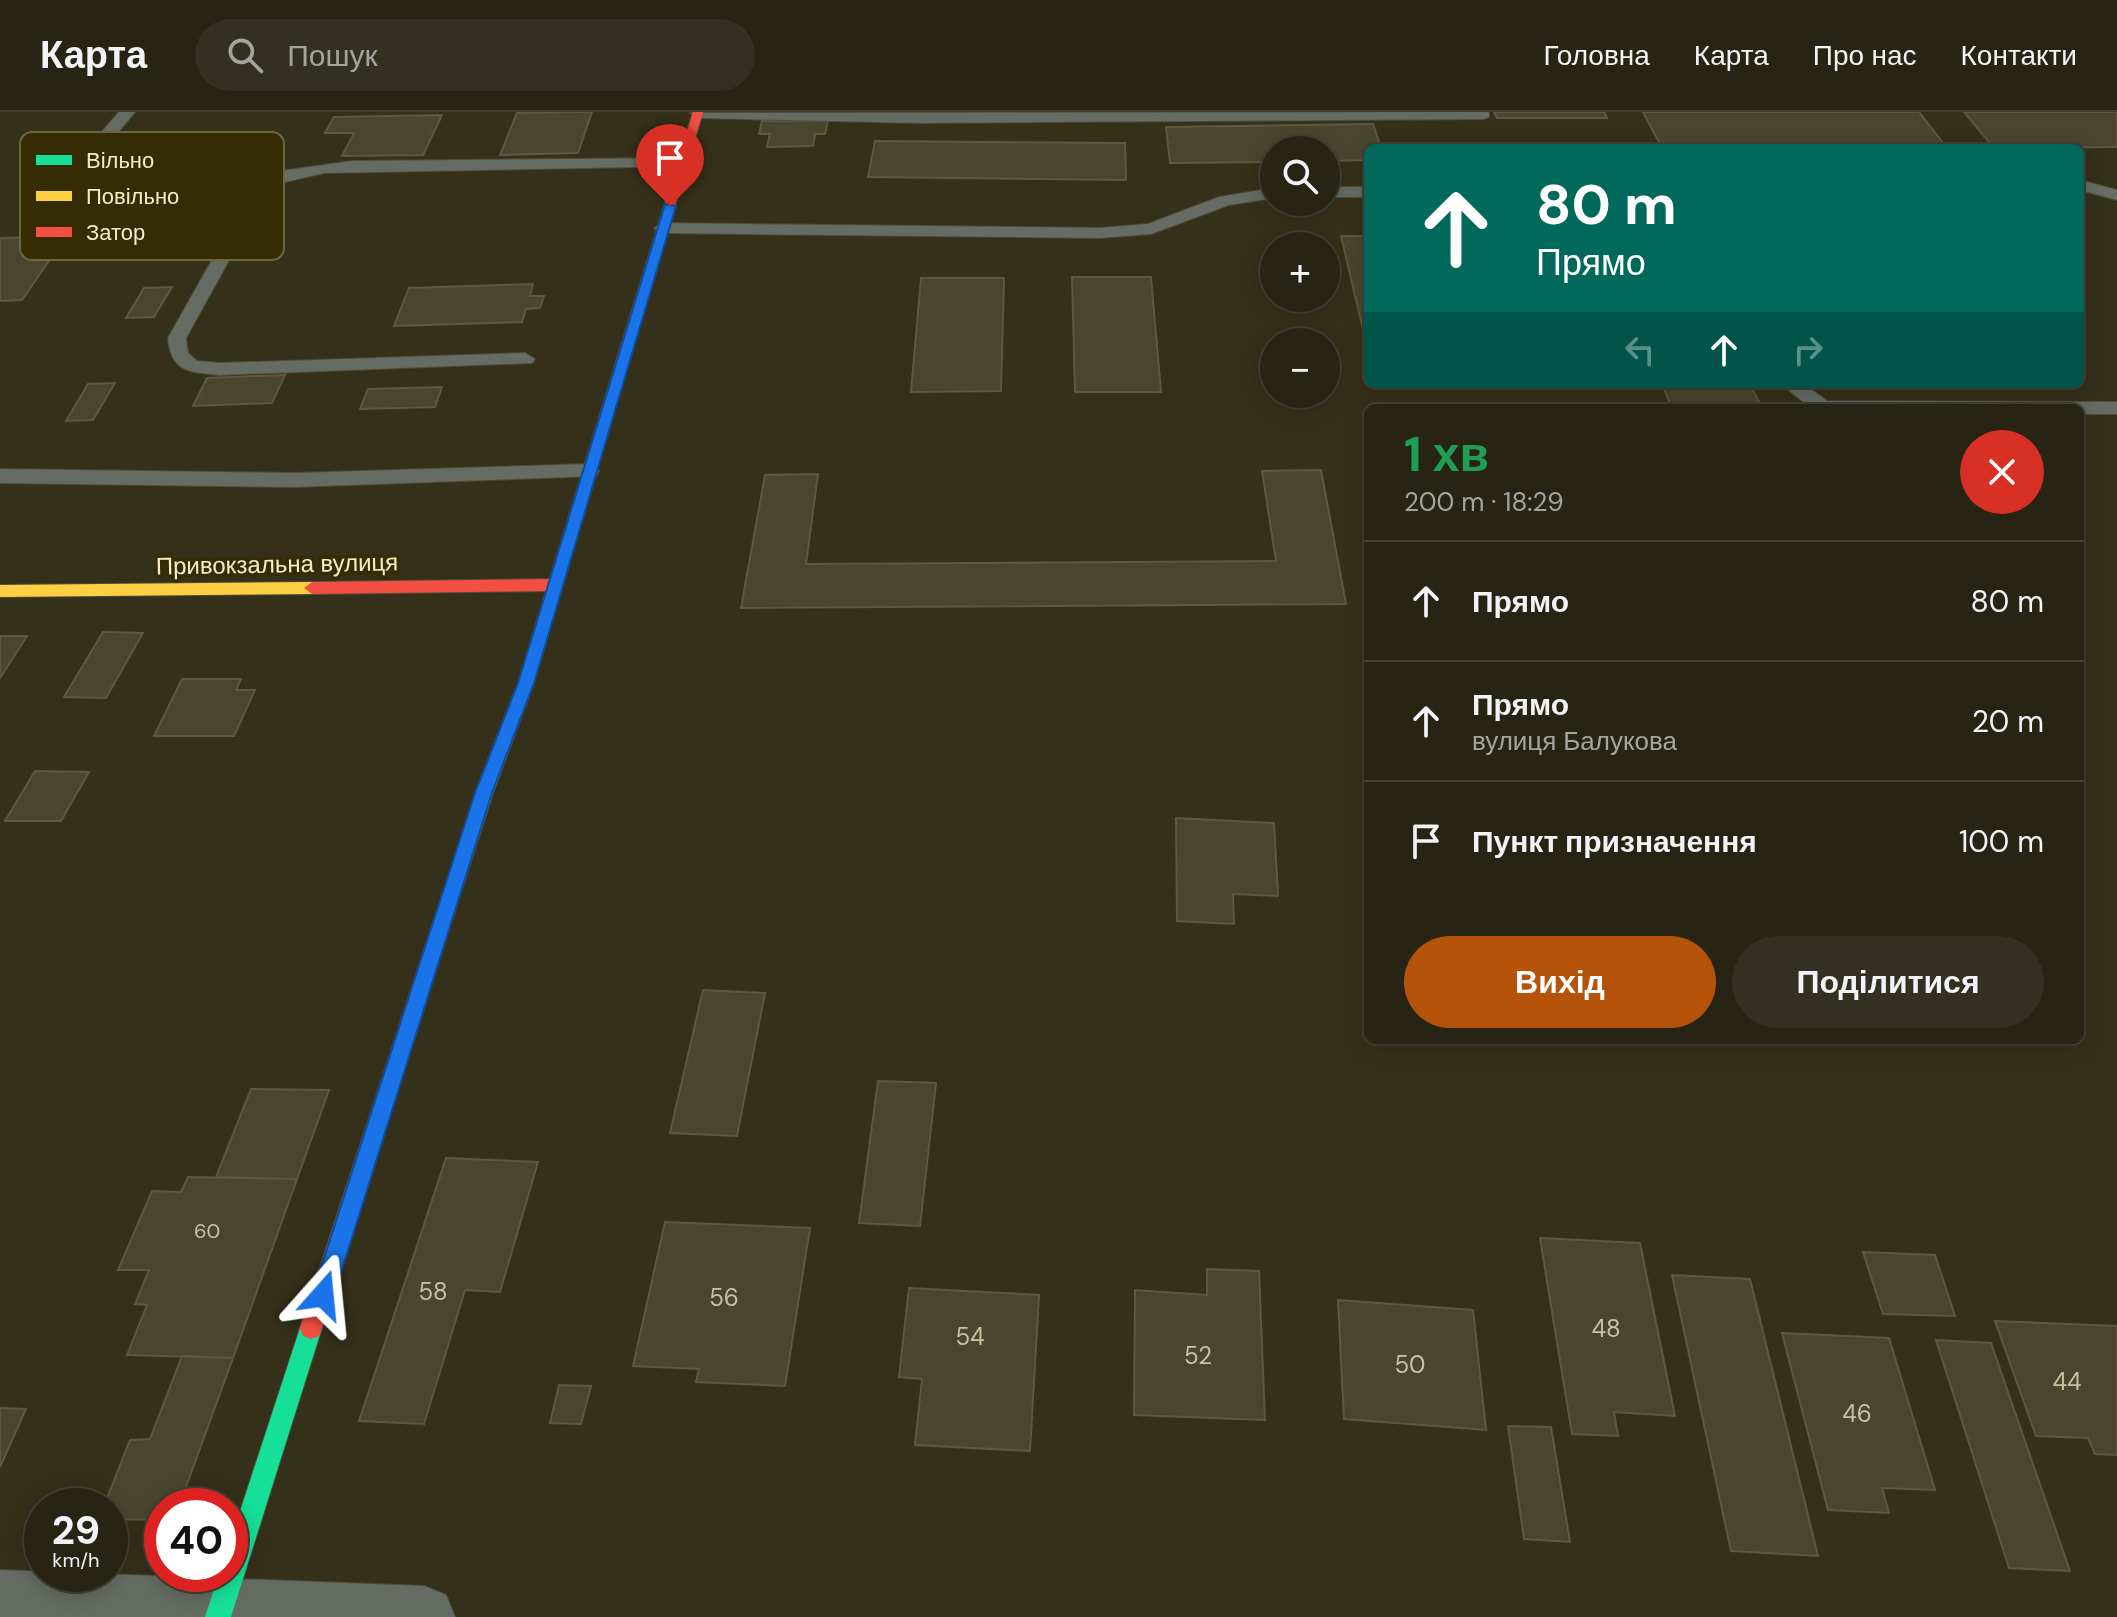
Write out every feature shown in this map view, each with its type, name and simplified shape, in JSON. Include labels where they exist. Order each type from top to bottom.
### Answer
[{"type":"street","points":[[219,1613],[484,793],[526,683],[698,112]]},
{"type":"street","name":"Привокзальна вулиця","points":[[0,591],[555,585]]},
{"type":"street","points":[[0,1601],[219,1613],[424,1617]]},
{"type":"lane","points":[[110,132],[127,112]]},
{"type":"lane","points":[[698,112],[922,115],[1483,114]]},
{"type":"lane","points":[[284,176],[312,169],[352,166],[683,163]]},
{"type":"lane","points":[[2084,186],[2117,195]]},
{"type":"lane","points":[[1340,192],[1364,192]]},
{"type":"lane","points":[[663,228],[1100,233],[1151,229],[1225,201],[1260,195]]},
{"type":"lane","points":[[220,260],[177,338],[179,355],[192,366],[220,369],[525,359]]},
{"type":"lane","points":[[1797,388],[1819,404]]},
{"type":"lane","points":[[2084,408],[2117,408]]},
{"type":"lane","points":[[0,476],[114,481],[390,480],[589,471]]},
{"type":"building","points":[[592,112],[578,153],[500,155],[517,113]]},
{"type":"building","points":[[1494,112],[1604,112],[1607,118],[1497,118]]},
{"type":"building","points":[[1643,112],[1919,112],[1944,144],[1660,144]]},
{"type":"building","points":[[1964,112],[2117,112],[2117,147],[1991,144]]},
{"type":"building","points":[[442,115],[423,155],[342,156],[354,133],[325,133],[334,117]]},
{"type":"building","points":[[762,121],[828,121],[825,134],[815,134],[813,146],[767,147],[770,134],[759,134]]},
{"type":"building","points":[[1373,124],[1380,144],[1364,144],[1364,160],[1340,161],[1340,136],[1260,136],[1260,162],[1170,163],[1166,127]]},
{"type":"building","points":[[875,141],[1125,143],[1126,180],[868,177]]},
{"type":"building","points":[[1341,236],[1364,236],[1364,334]]},
{"type":"building","points":[[20,237],[20,260],[50,260],[22,300],[0,301],[0,238]]},
{"type":"building","points":[[1072,277],[1151,277],[1161,392],[1075,392]]},
{"type":"building","points":[[921,278],[1004,278],[1001,391],[911,392]]},
{"type":"building","points":[[533,284],[530,296],[544,296],[540,308],[526,309],[522,322],[394,326],[409,288]]},
{"type":"building","points":[[172,287],[154,317],[126,318],[144,288]]},
{"type":"building","points":[[285,375],[272,403],[193,406],[207,378]]},
{"type":"building","points":[[115,383],[93,420],[66,421],[88,384]]},
{"type":"building","points":[[442,387],[435,407],[360,409],[368,389]]},
{"type":"building","points":[[1664,388],[1752,388],[1760,404],[1670,404]]},
{"type":"building","points":[[1321,470],[1346,604],[741,608],[765,475],[818,474],[806,564],[1276,561],[1262,471]]},
{"type":"building","points":[[103,632],[143,633],[106,698],[64,697]]},
{"type":"building","points":[[0,636],[27,636],[0,678]]},
{"type":"building","points":[[182,679],[241,679],[236,690],[255,690],[234,736],[154,736]]},
{"type":"building","points":[[35,771],[89,772],[61,821],[5,821]]},
{"type":"building","points":[[1176,818],[1274,823],[1278,896],[1233,894],[1234,924],[1177,921]]},
{"type":"building","points":[[703,990],[765,993],[737,1136],[670,1133]]},
{"type":"building","points":[[878,1081],[936,1083],[920,1226],[859,1223]]},
{"type":"building","points":[[251,1089],[329,1090],[297,1179],[216,1177]]},
{"type":"building","points":[[446,1158],[538,1162],[500,1292],[465,1290],[424,1424],[359,1421]]},
{"type":"building","points":[[188,1177],[297,1179],[233,1358],[127,1355],[147,1305],[135,1304],[149,1270],[118,1270],[152,1191],[181,1192]]},
{"type":"building","points":[[665,1222],[810,1228],[785,1386],[696,1382],[699,1369],[633,1366]]},
{"type":"building","points":[[1540,1238],[1640,1243],[1675,1416],[1614,1412],[1618,1436],[1572,1434]]},
{"type":"building","points":[[1863,1252],[1935,1255],[1955,1316],[1883,1314]]},
{"type":"building","points":[[1207,1269],[1259,1271],[1265,1420],[1134,1415],[1135,1290],[1207,1295]]},
{"type":"building","points":[[1672,1275],[1750,1279],[1818,1556],[1731,1551]]},
{"type":"building","points":[[909,1288],[1039,1295],[1030,1451],[915,1445],[922,1379],[899,1377]]},
{"type":"building","points":[[1338,1300],[1473,1310],[1486,1430],[1344,1419]]},
{"type":"building","points":[[1995,1321],[2117,1326],[2117,1455],[2095,1454],[2088,1438],[2036,1436]]},
{"type":"building","points":[[1782,1333],[1889,1338],[1935,1490],[1882,1488],[1889,1513],[1828,1510]]},
{"type":"building","points":[[1936,1340],[1991,1343],[2070,1571],[2009,1568]]},
{"type":"building","points":[[182,1356],[233,1358],[186,1488],[144,1488],[144,1520],[128,1519],[128,1488],[111,1488],[130,1440],[150,1439]]},
{"type":"building","points":[[559,1385],[591,1386],[581,1424],[550,1423]]},
{"type":"building","points":[[0,1408],[26,1409],[0,1467]]},
{"type":"building","points":[[1508,1426],[1551,1427],[1570,1542],[1524,1539]]},
{"type":"traffic: fast","points":[[446,911],[484,793],[526,683],[637,313]]},
{"type":"traffic: fast","points":[[218,1617],[311,1328]]},
{"type":"traffic: slow","points":[[0,591],[312,588]]},
{"type":"traffic: jam","points":[[637,313],[698,112]]},
{"type":"traffic: jam","points":[[312,588],[555,585]]},
{"type":"traffic: jam","points":[[311,1328],[446,911]]},
{"type":"route","points":[[323,1295],[484,793],[526,683],[670,206]]}]
